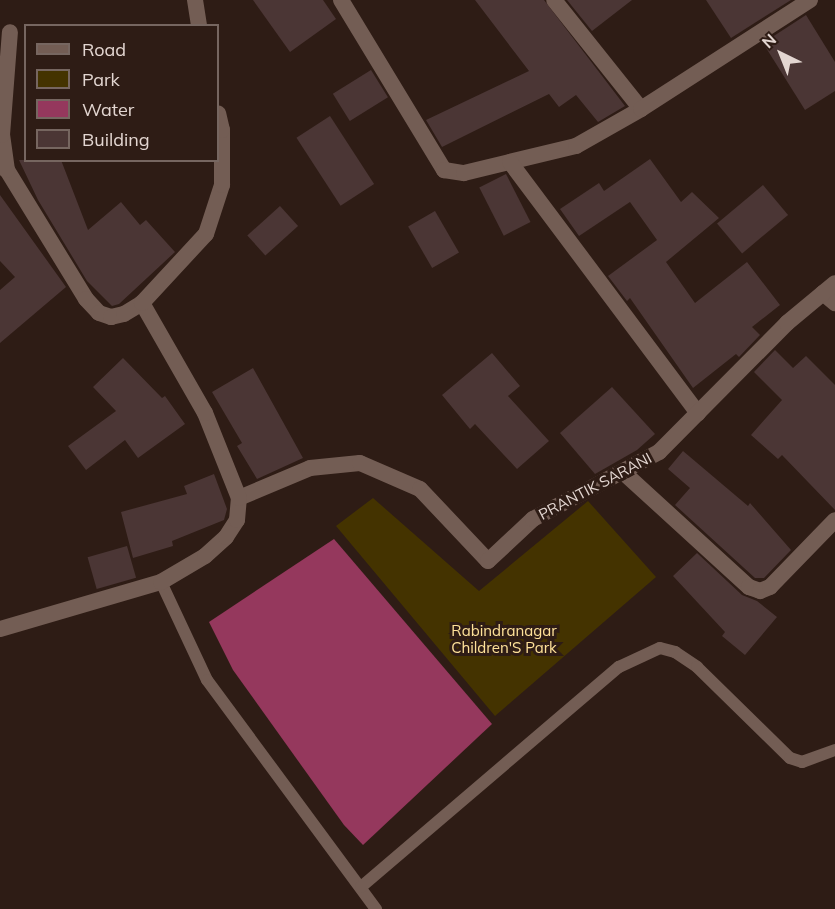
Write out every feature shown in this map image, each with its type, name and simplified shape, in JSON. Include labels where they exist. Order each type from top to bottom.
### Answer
[{"type":"street","points":[[195,0],[199,24]]},
{"type":"street","points":[[341,0],[444,170],[464,173],[576,146],[641,109],[810,0]]},
{"type":"street","points":[[554,0],[641,109]]},
{"type":"street","points":[[10,32],[2,135],[4,168],[86,299],[99,313],[117,316],[142,303],[206,234],[222,185],[222,130],[219,117]]},
{"type":"street","points":[[510,162],[698,413]]},
{"type":"street","name":"PRANTIK SARANI","points":[[239,498],[310,468],[360,463],[420,489],[488,561],[533,519],[659,452],[787,323],[831,293]]},
{"type":"street","points":[[0,629],[161,582],[205,556],[226,537],[237,520],[239,498],[205,413],[142,303]]},
{"type":"street","points":[[623,472],[749,587],[760,591],[770,587],[835,520]]},
{"type":"lane","points":[[161,582],[207,680],[376,909]]},
{"type":"lane","points":[[361,887],[619,667],[660,648],[675,651],[697,667],[790,758],[802,762],[835,750]]},
{"type":"green space","name":"Rabindranagar Children'S Park","points":[[373,498],[479,591],[588,501],[656,577],[495,716],[336,526]]},
{"type":"water","points":[[334,539],[492,724],[363,845],[344,825],[233,670],[209,622]]},
{"type":"building","points":[[253,0],[323,0],[336,19],[290,52]]},
{"type":"building","points":[[475,0],[544,0],[625,106],[598,122],[576,95],[559,107],[549,94],[442,147],[426,120],[529,71]]},
{"type":"building","points":[[567,0],[632,0],[592,31]]},
{"type":"building","points":[[706,0],[791,0],[731,38]]},
{"type":"building","points":[[806,15],[835,62],[835,91],[805,110],[763,43]]},
{"type":"building","points":[[371,70],[388,97],[350,121],[333,94]]},
{"type":"building","points":[[330,116],[374,184],[341,206],[296,138]]},
{"type":"building","points":[[650,159],[681,202],[692,192],[719,218],[666,262],[695,303],[747,262],[780,305],[752,327],[760,335],[739,357],[736,354],[693,388],[630,298],[627,301],[608,276],[657,240],[630,202],[579,236],[560,209],[599,183],[604,191]]},
{"type":"building","points":[[19,160],[62,162],[88,230],[121,202],[140,225],[146,220],[175,252],[119,304],[112,306],[87,281],[38,200]]},
{"type":"building","points":[[506,174],[531,222],[504,236],[479,188]]},
{"type":"building","points":[[763,185],[788,215],[742,253],[717,224]]},
{"type":"building","points":[[0,195],[66,287],[0,343],[0,290],[15,277],[0,261]]},
{"type":"building","points":[[280,206],[298,226],[265,256],[247,235]]},
{"type":"building","points":[[435,211],[459,253],[432,268],[408,226]]},
{"type":"building","points":[[775,350],[793,368],[806,356],[835,385],[835,510],[782,455],[778,459],[751,435],[782,400],[754,372]]},
{"type":"building","points":[[492,353],[520,386],[508,396],[549,441],[517,469],[475,424],[470,429],[442,395]]},
{"type":"building","points":[[123,358],[162,398],[165,396],[185,424],[138,458],[125,440],[86,470],[68,446],[116,411],[93,387]]},
{"type":"building","points":[[253,368],[303,458],[257,479],[237,446],[242,443],[212,392]]},
{"type":"building","points":[[612,387],[655,434],[637,450],[595,474],[560,433]]},
{"type":"building","points":[[683,451],[748,506],[750,503],[791,550],[764,578],[755,578],[675,505],[690,488],[668,469]]},
{"type":"building","points":[[214,474],[227,509],[224,520],[172,541],[173,546],[133,558],[121,512],[187,494],[184,486]]},
{"type":"building","points":[[127,546],[136,578],[97,589],[88,557]]},
{"type":"building","points":[[697,553],[742,595],[757,601],[777,617],[745,655],[722,636],[725,632],[673,576]]}]
